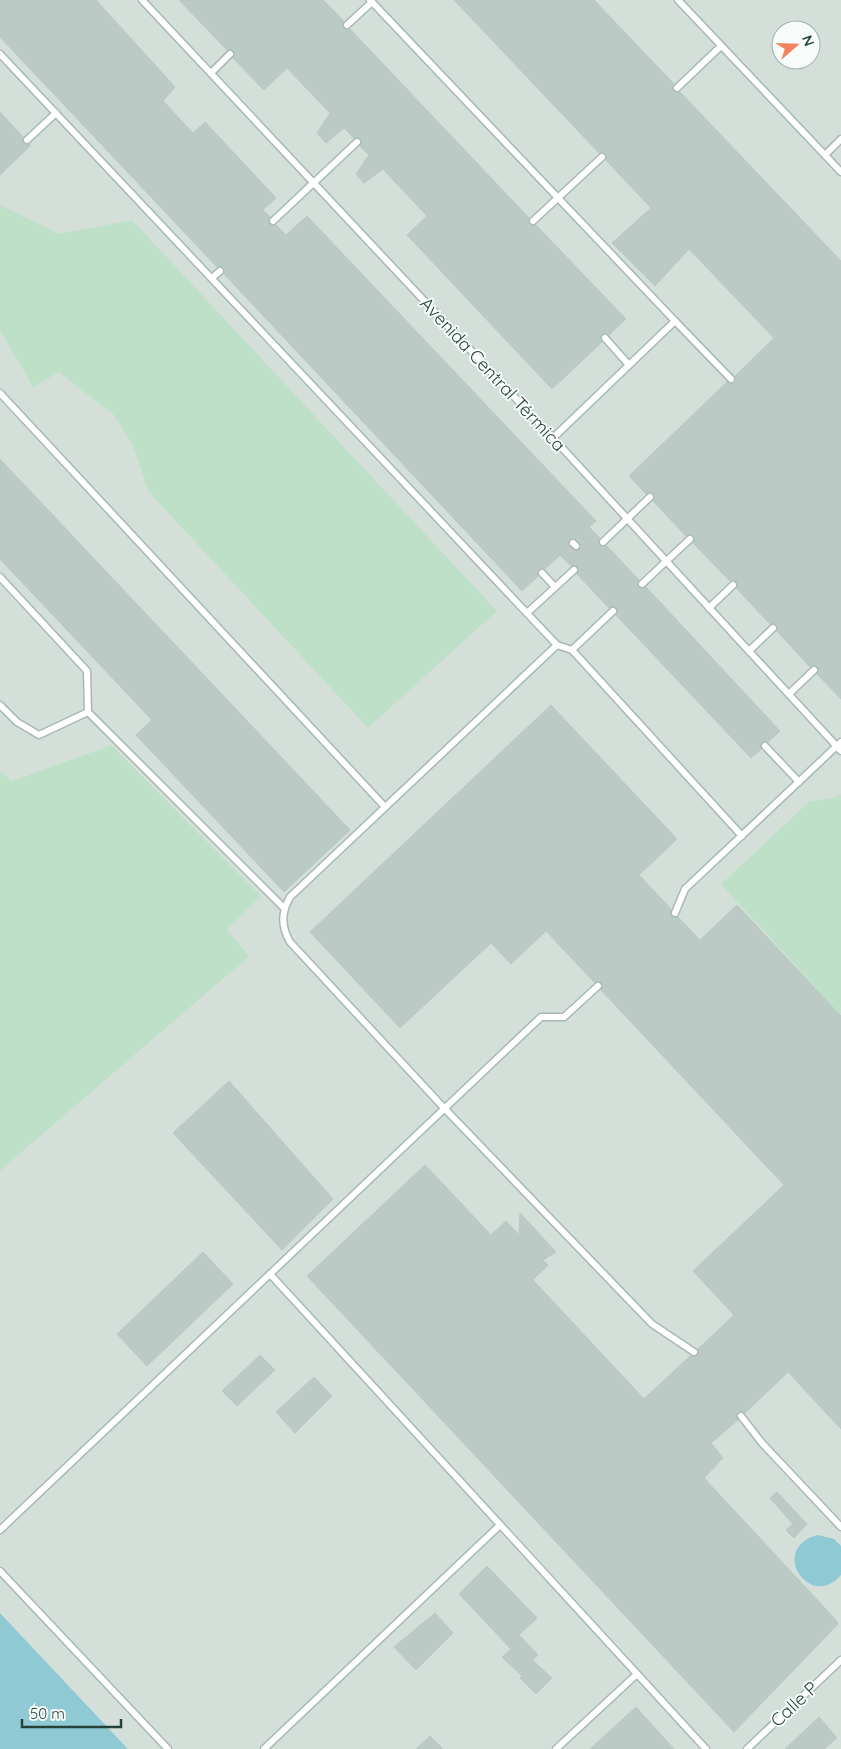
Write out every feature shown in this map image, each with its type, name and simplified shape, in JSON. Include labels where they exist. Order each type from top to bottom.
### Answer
[{"type":"lane","name":"Avenida Central Térmica","points":[[142,0],[553,438],[788,694],[839,746]]},
{"type":"lane","points":[[678,0],[841,172]]},
{"type":"lane","points":[[347,25],[371,1],[731,379]]},
{"type":"lane","points":[[677,88],[721,46]]},
{"type":"lane","points":[[0,54],[557,645],[572,650],[742,836]]},
{"type":"lane","points":[[211,73],[230,54]]},
{"type":"lane","points":[[26,140],[56,113]]},
{"type":"lane","points":[[825,155],[841,139]]},
{"type":"lane","points":[[273,221],[357,142]]},
{"type":"lane","points":[[533,221],[602,157]]},
{"type":"lane","points":[[212,278],[220,271]]},
{"type":"lane","points":[[553,438],[675,321]]},
{"type":"lane","points":[[605,338],[630,364]]},
{"type":"lane","points":[[0,393],[385,807]]},
{"type":"lane","points":[[603,542],[650,497]]},
{"type":"lane","points":[[642,584],[690,539]]},
{"type":"lane","points":[[527,613],[574,570]]},
{"type":"lane","points":[[542,573],[555,587]]},
{"type":"lane","points":[[0,577],[87,671],[88,712],[284,908]]},
{"type":"lane","points":[[709,608],[734,585]]},
{"type":"lane","points":[[572,650],[613,611]]},
{"type":"lane","points":[[749,651],[774,628]]},
{"type":"lane","points":[[557,645],[290,897],[284,908],[282,920],[284,932],[290,942],[444,1108],[652,1324],[694,1352]]},
{"type":"lane","points":[[788,694],[814,670]]},
{"type":"lane","points":[[0,705],[17,722],[39,736],[88,712]]},
{"type":"lane","points":[[764,746],[798,782]]},
{"type":"lane","points":[[675,913],[685,890],[798,782],[839,746]]},
{"type":"lane","points":[[0,1530],[541,1017],[564,1018],[598,986]]},
{"type":"lane","points":[[270,1274],[706,1749]]},
{"type":"lane","points":[[742,1416],[762,1443],[841,1527]]},
{"type":"lane","points":[[264,1749],[500,1525]]},
{"type":"lane","points":[[0,1571],[168,1749]]},
{"type":"lane","name":"Calle P","points":[[747,1749],[841,1660]]},
{"type":"lane","points":[[556,1749],[637,1674]]},
{"type":"shaded area","points":[[0,0],[841,0],[841,1749],[128,1749],[0,1613],[0,1171],[250,956],[227,930],[111,745],[12,781],[0,771]]},
{"type":"green space","points":[[0,205],[59,234],[132,220],[497,611],[368,728],[148,491],[133,445],[113,414],[59,372],[33,387],[0,330]]},
{"type":"green space","points":[[111,745],[261,896],[227,930],[250,956],[0,1171],[0,771],[12,781]]},
{"type":"green space","points":[[841,794],[841,1015],[721,884],[810,801],[834,798]]},
{"type":"water","points":[[818,1535],[834,1539],[841,1546],[841,1575],[829,1584],[817,1586],[806,1582],[799,1573],[795,1563],[796,1552],[803,1542]]},
{"type":"water","points":[[0,1613],[128,1749],[0,1749]]},
{"type":"building","points":[[0,0],[96,0],[175,87],[163,101],[193,133],[205,122],[276,198],[263,210],[270,217],[268,222],[270,225],[276,225],[286,235],[307,216],[596,521],[589,527],[600,538],[598,541],[599,545],[602,547],[607,546],[639,580],[637,583],[638,587],[641,589],[646,587],[780,731],[768,742],[762,742],[760,745],[761,749],[751,758],[616,615],[618,612],[617,608],[614,606],[609,608],[577,574],[579,569],[577,566],[571,566],[560,555],[545,569],[541,568],[538,570],[538,576],[522,591],[224,274],[223,267],[217,267],[0,37]],"holes":[[[572,538],[581,544],[581,548],[578,551],[573,550],[568,545],[569,540]]]},
{"type":"building","points":[[179,0],[323,0],[344,21],[342,26],[344,29],[350,29],[529,218],[528,222],[530,225],[536,225],[626,319],[609,335],[604,333],[601,335],[600,339],[602,342],[552,389],[407,235],[427,216],[383,169],[364,183],[356,174],[369,155],[360,146],[362,141],[360,138],[354,138],[344,128],[326,143],[317,133],[330,113],[287,68],[264,90],[233,58],[235,55],[234,51],[231,49],[227,50]]},
{"type":"building","points":[[454,0],[594,0],[674,84],[672,89],[674,92],[680,92],[841,261],[841,699],[817,674],[819,671],[818,667],[815,665],[810,667],[777,631],[777,625],[774,623],[770,624],[737,589],[737,582],[734,580],[730,581],[693,543],[695,538],[693,535],[689,534],[686,536],[653,501],[655,498],[654,494],[651,492],[646,494],[629,476],[727,382],[734,383],[736,380],[735,376],[774,338],[689,249],[655,286],[612,243],[651,208],[606,160],[607,156],[605,153],[599,153]]},
{"type":"building","points":[[0,112],[23,137],[22,141],[24,144],[31,145],[0,175]]},
{"type":"building","points":[[0,459],[350,830],[284,892],[136,735],[152,720],[0,559]]},
{"type":"building","points":[[551,705],[677,839],[639,875],[671,909],[671,916],[678,917],[700,940],[737,905],[841,1016],[841,1429],[788,1372],[745,1413],[738,1412],[736,1416],[738,1420],[711,1443],[723,1458],[704,1478],[838,1624],[734,1732],[307,1276],[425,1165],[491,1235],[506,1221],[519,1235],[520,1213],[556,1252],[543,1260],[548,1265],[533,1280],[644,1399],[690,1356],[698,1355],[698,1349],[734,1315],[693,1271],[784,1185],[601,990],[603,985],[601,982],[594,982],[546,931],[511,964],[491,943],[400,1028],[310,932]]},
{"type":"building","points":[[229,1081],[333,1199],[282,1250],[173,1133]]},
{"type":"building","points":[[203,1252],[233,1284],[147,1366],[117,1334]]},
{"type":"building","points":[[260,1355],[275,1370],[237,1406],[222,1391]]},
{"type":"building","points":[[314,1377],[332,1396],[295,1433],[276,1412]]},
{"type":"building","points":[[777,1492],[807,1524],[794,1538],[786,1530],[793,1524],[770,1498]]},
{"type":"building","points":[[487,1566],[537,1618],[519,1635],[538,1655],[532,1660],[552,1678],[536,1694],[520,1678],[522,1676],[502,1657],[511,1649],[459,1594]]},
{"type":"building","points":[[435,1613],[453,1633],[416,1670],[394,1647]]},
{"type":"building","points":[[636,1707],[674,1749],[590,1749]]},
{"type":"building","points":[[819,1717],[837,1738],[824,1749],[785,1749]]},
{"type":"building","points":[[430,1736],[443,1749],[416,1749]]}]
